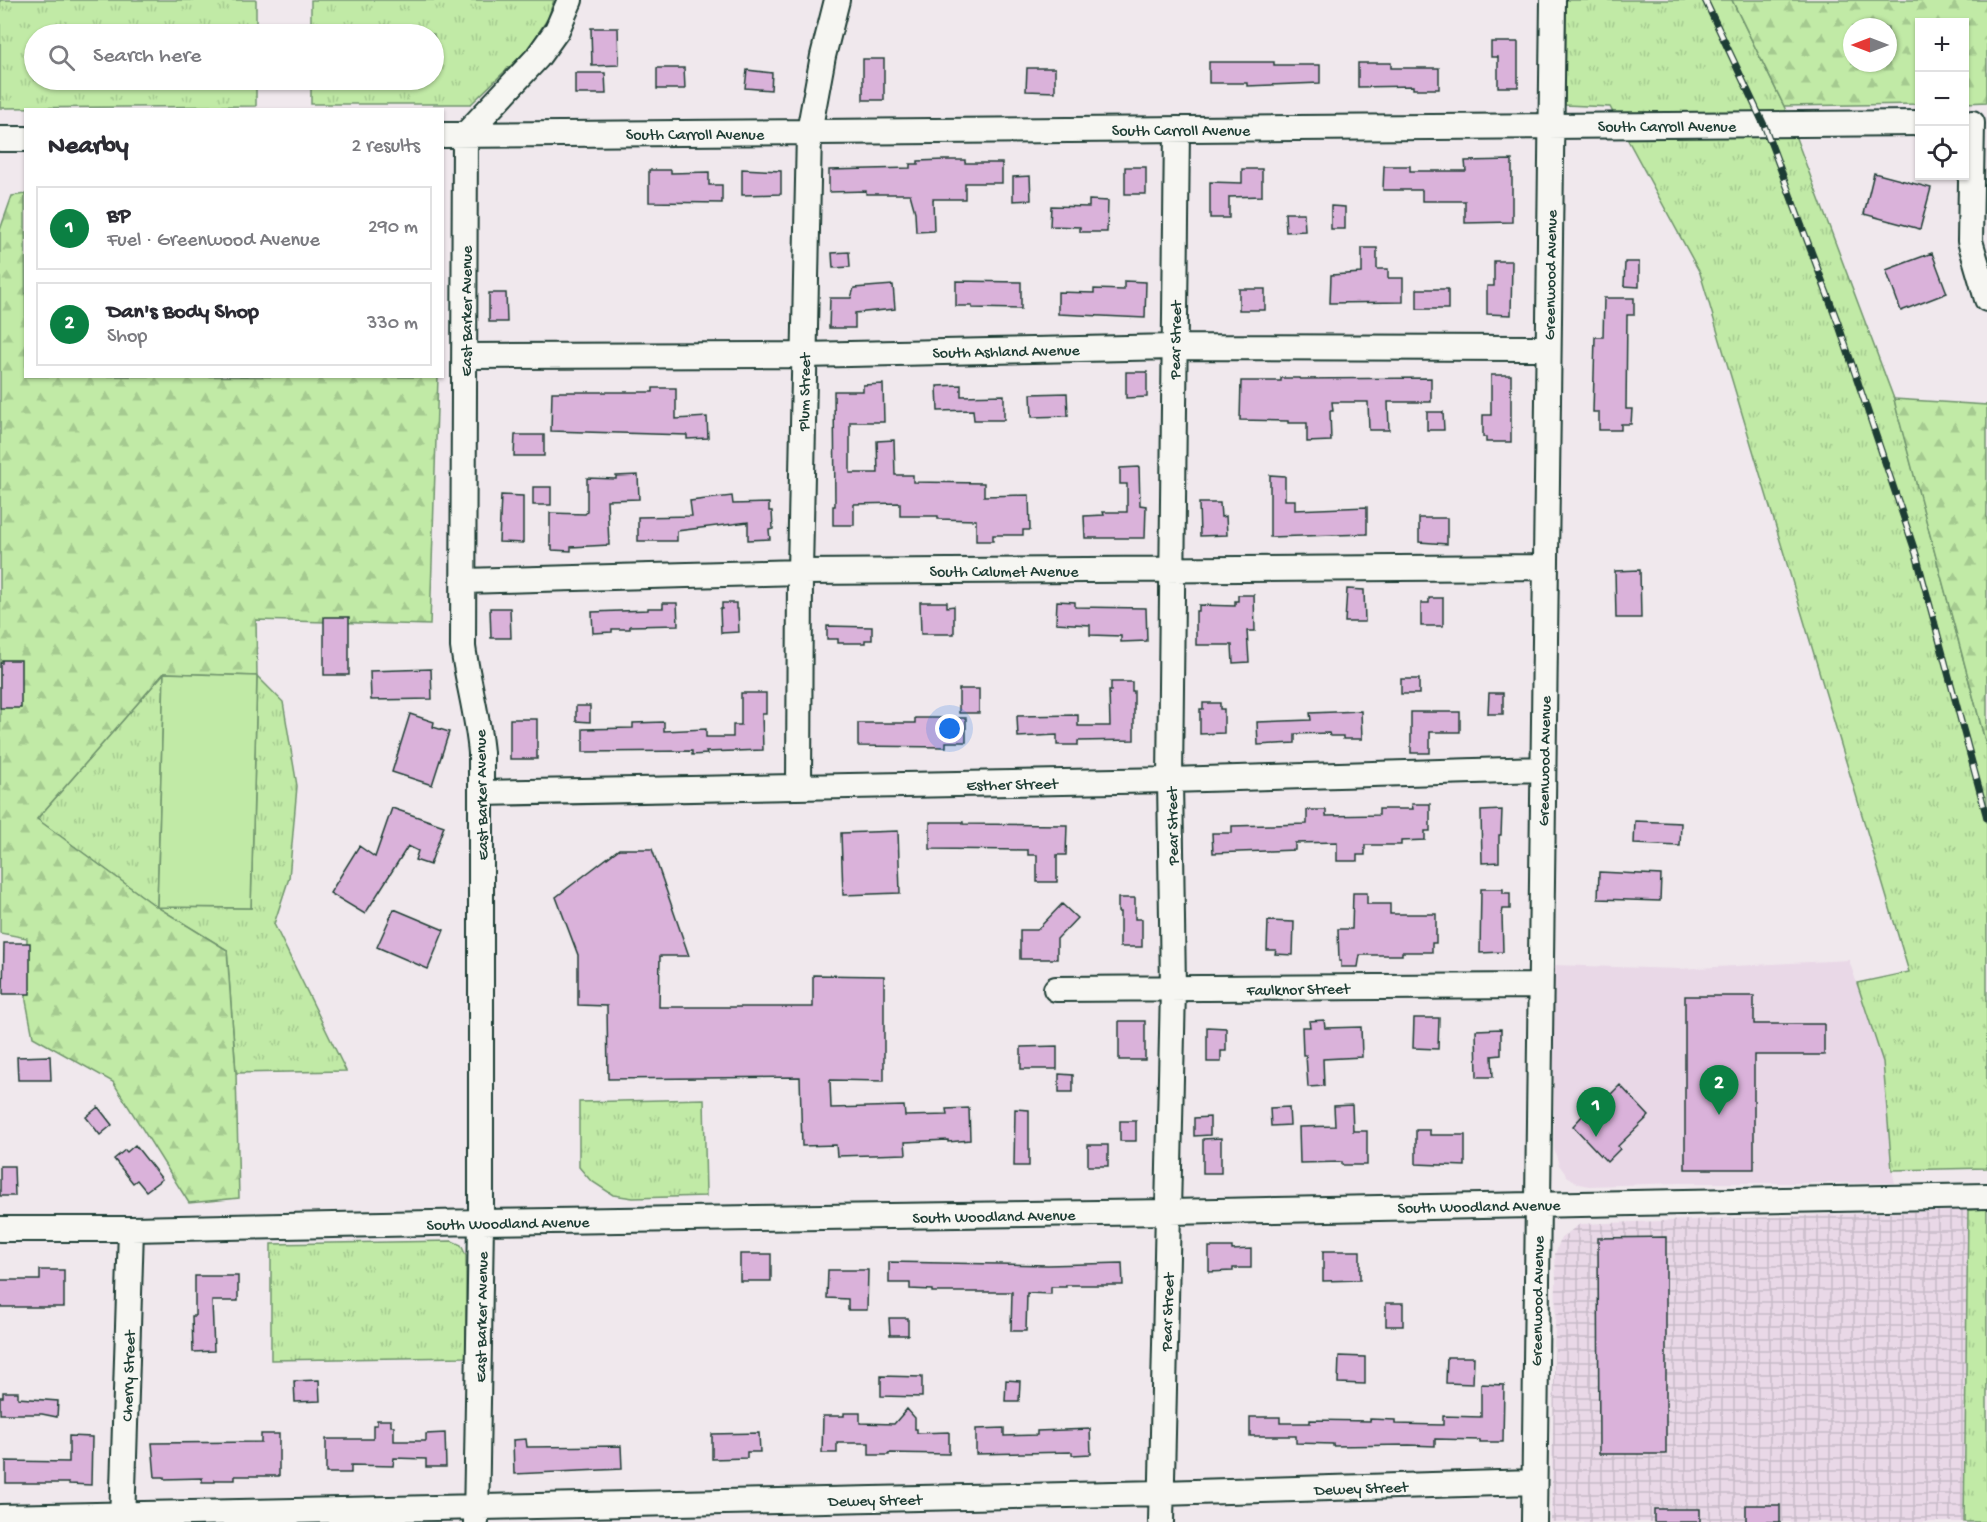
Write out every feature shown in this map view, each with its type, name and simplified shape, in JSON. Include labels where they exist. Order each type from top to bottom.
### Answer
[{"type":"street","points":[[454,135],[537,58],[557,30],[570,0]]},
{"type":"street","name":"Plum Street","points":[[799,787],[803,355],[809,132],[823,56],[837,0]]},
{"type":"street","name":"Greenwood Avenue","points":[[1534,1522],[1553,0]]},
{"type":"street","name":"South Carroll Avenue","points":[[454,135],[1915,123]]},
{"type":"street","points":[[1974,123],[1970,241],[1983,270],[1987,299]]},
{"type":"street","name":"Pear Street","points":[[1161,1522],[1173,989],[1170,780],[1177,129]]},
{"type":"street","name":"East Barker Avenue","points":[[454,135],[465,356],[464,647],[467,678],[478,721],[481,753],[481,1222],[476,1515]]},
{"type":"street","points":[[0,139],[24,139]]},
{"type":"street","name":"South Ashland Avenue","points":[[465,356],[803,355],[1174,347],[1548,348]]},
{"type":"street","name":"South Calumet Avenue","points":[[464,581],[800,572],[1545,567]]},
{"type":"street","name":"Esther Street","points":[[481,793],[1170,780],[1543,769]]},
{"type":"street","name":"Faulknor Street","points":[[1056,989],[1540,986]]},
{"type":"street","name":"South Woodland Avenue","points":[[0,1229],[131,1229],[1169,1212],[1987,1196]]},
{"type":"street","name":"Cherry Street","points":[[122,1518],[131,1229]]},
{"type":"street","name":"Dewey Street","points":[[0,1517],[476,1515],[1534,1482]]},
{"type":"shaded area","points":[[1849,960],[1883,1062],[1895,1183],[1680,1183],[1589,1186],[1579,1184],[1567,1176],[1559,1165],[1554,1149],[1554,965],[1678,969]]},
{"type":"shaded area","points":[[1968,1210],[1964,1522],[1551,1522],[1555,1254],[1561,1238],[1580,1224]]},
{"type":"green space","points":[[0,0],[256,0],[256,24],[24,24],[24,90],[256,90],[256,106],[0,108]]},
{"type":"green space","points":[[311,0],[554,0],[548,18],[529,48],[471,104],[311,104],[311,90],[444,90],[444,24],[311,24]]},
{"type":"green space","points":[[1560,0],[1732,0],[1784,106],[1894,399],[1987,748],[1987,1168],[1892,1170],[1883,1062],[1857,983],[1909,972],[1700,273],[1610,107],[1565,105],[1566,12]]},
{"type":"green space","points":[[1732,0],[1987,0],[1987,102],[1969,103],[1969,18],[1915,18],[1915,104],[1784,106]]},
{"type":"green space","points":[[24,194],[24,378],[438,378],[430,625],[256,620],[257,676],[164,673],[37,819],[157,907],[227,950],[236,1073],[239,1198],[189,1203],[113,1082],[33,1037],[26,1001],[27,938],[0,933],[0,230],[12,196]]},
{"type":"green space","points":[[1894,399],[1987,405],[1987,748],[1896,408]]},
{"type":"green space","points":[[164,673],[157,907],[37,819]]},
{"type":"green space","points":[[164,673],[257,676],[251,908],[157,907]]},
{"type":"green space","points":[[257,676],[283,702],[297,786],[289,878],[274,924],[346,1071],[236,1073],[227,950],[157,907],[251,908]]},
{"type":"green space","points":[[704,1099],[706,1196],[633,1198],[613,1195],[590,1180],[579,1167],[579,1102]]},
{"type":"green space","points":[[1987,1209],[1987,1522],[1964,1522],[1968,1210]]},
{"type":"green space","points":[[452,1241],[461,1245],[466,1256],[466,1357],[271,1360],[271,1244]]},
{"type":"building","points":[[591,28],[618,28],[619,65],[592,66]]},
{"type":"building","points":[[1491,42],[1518,42],[1518,87],[1498,87],[1498,57],[1491,57]]},
{"type":"building","points":[[863,59],[884,59],[884,100],[863,100]]},
{"type":"building","points":[[1209,62],[1320,65],[1320,83],[1247,86],[1247,83],[1209,83]]},
{"type":"building","points":[[1358,63],[1391,63],[1391,68],[1439,68],[1439,89],[1413,89],[1413,86],[1358,87]]},
{"type":"building","points":[[657,68],[684,68],[685,89],[657,89]]},
{"type":"building","points":[[1027,68],[1055,68],[1055,92],[1026,91]]},
{"type":"building","points":[[747,70],[772,73],[771,90],[745,88]]},
{"type":"building","points":[[575,73],[605,73],[606,94],[575,94]]},
{"type":"building","points":[[965,160],[965,163],[1002,163],[1002,183],[965,183],[965,199],[933,199],[934,231],[916,232],[915,212],[910,194],[866,194],[866,191],[829,192],[829,170],[910,168],[910,164],[918,164],[918,161]]},
{"type":"building","points":[[1512,160],[1512,222],[1465,223],[1465,201],[1422,201],[1422,190],[1383,190],[1384,166],[1410,166],[1410,171],[1466,171],[1465,161]]},
{"type":"building","points":[[1125,167],[1146,167],[1146,194],[1125,194]]},
{"type":"building","points":[[742,169],[781,171],[781,194],[742,195]]},
{"type":"building","points":[[1242,169],[1262,169],[1262,196],[1229,197],[1229,218],[1210,218],[1210,182],[1242,183]]},
{"type":"building","points":[[649,170],[671,170],[671,173],[709,172],[709,185],[722,185],[722,203],[649,202]]},
{"type":"building","points":[[1874,173],[1931,188],[1920,229],[1864,214]]},
{"type":"building","points":[[1030,176],[1031,200],[1013,201],[1013,177]]},
{"type":"building","points":[[1089,200],[1108,201],[1107,232],[1080,232],[1080,227],[1050,226],[1051,206],[1089,207]]},
{"type":"building","points":[[1331,206],[1345,207],[1345,229],[1331,229]]},
{"type":"building","points":[[1285,213],[1304,213],[1305,231],[1286,232]]},
{"type":"building","points":[[1362,248],[1377,248],[1377,269],[1388,269],[1388,278],[1403,278],[1403,302],[1330,303],[1331,275],[1362,273]]},
{"type":"building","points":[[849,252],[850,267],[833,268],[832,253]]},
{"type":"building","points":[[1932,253],[1947,293],[1901,311],[1886,270]]},
{"type":"building","points":[[1494,261],[1512,261],[1511,315],[1487,314],[1487,286],[1494,286]]},
{"type":"building","points":[[1625,262],[1639,262],[1639,287],[1624,286]]},
{"type":"building","points":[[956,281],[1021,282],[1021,309],[956,306]]},
{"type":"building","points":[[1124,281],[1146,282],[1145,318],[1058,314],[1058,292],[1094,293],[1094,289],[1124,290]]},
{"type":"building","points":[[893,285],[895,309],[855,313],[855,328],[829,328],[830,298],[851,298],[854,288]]},
{"type":"building","points":[[1239,289],[1265,289],[1265,310],[1239,310]]},
{"type":"building","points":[[1417,289],[1448,289],[1448,309],[1417,309]]},
{"type":"building","points":[[489,293],[506,293],[507,322],[489,322]]},
{"type":"building","points":[[1604,298],[1634,298],[1634,315],[1627,315],[1626,409],[1632,409],[1631,424],[1621,424],[1621,430],[1599,430],[1599,412],[1593,412],[1595,337],[1603,337]]},
{"type":"building","points":[[1126,372],[1147,372],[1147,397],[1126,398]]},
{"type":"building","points":[[1491,375],[1511,375],[1511,442],[1486,442],[1486,437],[1483,437],[1483,415],[1491,415]]},
{"type":"building","points":[[1281,378],[1431,378],[1431,402],[1388,402],[1389,430],[1369,430],[1368,402],[1332,402],[1331,441],[1307,442],[1307,423],[1240,420],[1241,381],[1281,381]]},
{"type":"building","points":[[883,384],[884,422],[850,422],[850,473],[878,473],[877,441],[894,440],[895,475],[913,475],[913,482],[984,483],[984,496],[1029,495],[1030,530],[1023,530],[1023,535],[993,535],[993,541],[976,541],[976,520],[938,519],[938,516],[900,516],[900,503],[854,504],[854,525],[833,525],[833,506],[835,506],[834,391],[863,391],[863,385]]},
{"type":"building","points":[[961,385],[961,396],[1004,395],[1004,420],[974,420],[973,410],[938,411],[937,386]]},
{"type":"building","points":[[653,388],[676,388],[676,419],[707,417],[708,438],[687,439],[687,435],[551,431],[552,392],[653,392]]},
{"type":"building","points":[[1067,393],[1068,416],[1032,417],[1031,394]]},
{"type":"building","points":[[1427,412],[1443,412],[1444,430],[1427,430]]},
{"type":"building","points":[[515,435],[544,435],[544,456],[514,456]]},
{"type":"building","points":[[1139,467],[1140,505],[1146,506],[1145,538],[1085,538],[1084,516],[1104,515],[1103,512],[1127,512],[1127,484],[1120,484],[1120,468]]},
{"type":"building","points":[[638,475],[639,499],[607,500],[609,545],[571,547],[571,551],[552,550],[550,513],[585,514],[587,512],[587,478],[616,479],[616,476]]},
{"type":"building","points":[[1270,475],[1285,476],[1285,500],[1295,500],[1295,510],[1367,507],[1367,534],[1270,537]]},
{"type":"building","points":[[533,487],[551,487],[551,505],[533,505]]},
{"type":"building","points":[[501,495],[523,496],[523,543],[499,542]]},
{"type":"building","points":[[732,496],[733,504],[769,503],[773,529],[769,530],[770,539],[748,540],[748,522],[677,531],[677,541],[638,541],[638,517],[692,516],[690,501]]},
{"type":"building","points":[[1199,503],[1220,503],[1221,517],[1226,516],[1227,535],[1200,536]]},
{"type":"building","points":[[1419,518],[1447,518],[1447,544],[1419,542]]},
{"type":"building","points":[[1640,570],[1641,618],[1616,618],[1615,571]]},
{"type":"building","points":[[1347,589],[1364,590],[1365,622],[1345,622]]},
{"type":"building","points":[[1238,595],[1254,595],[1255,631],[1247,631],[1249,662],[1233,663],[1232,645],[1196,645],[1196,611],[1199,611],[1199,605],[1235,606]]},
{"type":"building","points":[[1429,598],[1443,598],[1443,626],[1421,626],[1421,603],[1429,603]]},
{"type":"building","points":[[1057,601],[1075,602],[1075,607],[1146,608],[1147,641],[1121,642],[1121,636],[1090,635],[1090,625],[1056,623]]},
{"type":"building","points":[[920,602],[947,602],[947,607],[954,606],[954,634],[921,634]]},
{"type":"building","points":[[663,603],[677,603],[678,625],[630,626],[630,629],[612,629],[612,632],[593,633],[592,612],[648,610],[648,608],[663,608]]},
{"type":"building","points":[[722,603],[736,603],[739,632],[721,633]]},
{"type":"building","points":[[490,608],[510,608],[511,638],[491,638]]},
{"type":"building","points":[[324,617],[349,617],[349,675],[324,675]]},
{"type":"building","points":[[827,626],[872,627],[872,640],[865,640],[865,643],[838,643],[838,639],[827,639]]},
{"type":"building","points":[[2,660],[21,660],[21,708],[0,708],[0,663]]},
{"type":"building","points":[[431,669],[432,699],[371,700],[370,671]]},
{"type":"building","points":[[1401,679],[1419,679],[1419,694],[1401,694]]},
{"type":"building","points":[[1111,682],[1132,682],[1134,740],[1078,741],[1078,745],[1057,745],[1057,735],[1018,737],[1017,716],[1078,715],[1078,726],[1110,726]]},
{"type":"building","points":[[959,689],[979,689],[979,713],[959,713]]},
{"type":"building","points":[[741,693],[766,693],[766,714],[762,714],[763,750],[706,752],[707,754],[692,755],[692,751],[583,752],[583,729],[633,728],[633,723],[664,722],[664,731],[706,729],[706,737],[733,737],[733,725],[741,725]]},
{"type":"building","points":[[1489,693],[1503,693],[1503,714],[1488,714]]},
{"type":"building","points":[[1203,703],[1220,703],[1220,709],[1224,709],[1224,733],[1200,734],[1200,709],[1203,709]]},
{"type":"building","points":[[576,706],[590,706],[590,722],[576,721]]},
{"type":"building","points":[[1361,711],[1362,739],[1343,739],[1343,736],[1330,736],[1329,733],[1295,734],[1295,743],[1258,745],[1257,722],[1311,720],[1310,713]]},
{"type":"building","points":[[1411,712],[1460,712],[1460,732],[1430,732],[1430,753],[1411,753]]},
{"type":"building","points":[[410,714],[434,722],[433,727],[449,732],[432,785],[392,772]]},
{"type":"building","points":[[915,718],[966,718],[966,742],[946,742],[946,747],[858,746],[858,723],[915,723]]},
{"type":"building","points":[[510,719],[537,719],[537,759],[510,759]]},
{"type":"building","points":[[1412,804],[1430,804],[1430,831],[1425,831],[1425,840],[1401,841],[1401,845],[1365,845],[1365,855],[1357,855],[1357,861],[1337,861],[1337,842],[1295,843],[1295,850],[1213,853],[1212,833],[1232,833],[1232,826],[1307,824],[1307,810],[1326,810],[1326,816],[1379,815],[1379,809],[1413,809]]},
{"type":"building","points":[[392,808],[444,826],[430,865],[415,860],[418,851],[408,846],[365,914],[330,893],[359,846],[375,857]]},
{"type":"building","points":[[1502,810],[1499,862],[1482,863],[1481,811]]},
{"type":"building","points":[[1635,821],[1681,823],[1680,846],[1634,844]]},
{"type":"building","points":[[930,822],[1067,825],[1066,855],[1057,855],[1057,882],[1037,882],[1037,855],[1028,855],[1028,850],[930,849]]},
{"type":"building","points":[[898,831],[900,893],[843,895],[841,833]]},
{"type":"building","points":[[619,849],[652,849],[689,956],[660,956],[659,1007],[813,1007],[813,975],[884,976],[884,1081],[830,1080],[831,1108],[904,1106],[905,1116],[947,1115],[946,1109],[969,1108],[970,1140],[905,1142],[906,1154],[837,1156],[836,1145],[802,1146],[800,1077],[608,1079],[607,1006],[578,1005],[578,955],[556,897]]},
{"type":"building","points":[[1599,872],[1661,875],[1660,901],[1598,899]]},
{"type":"building","points":[[1481,889],[1503,889],[1503,893],[1510,893],[1510,909],[1503,909],[1502,914],[1503,952],[1480,953]]},
{"type":"building","points":[[1353,893],[1367,893],[1367,904],[1390,904],[1390,914],[1436,914],[1436,943],[1432,943],[1432,952],[1360,955],[1358,967],[1341,967],[1338,929],[1352,929]]},
{"type":"building","points":[[1118,898],[1135,898],[1135,919],[1142,919],[1142,947],[1120,947]]},
{"type":"building","points":[[1062,904],[1077,918],[1057,939],[1057,959],[1020,959],[1020,930],[1037,930]]},
{"type":"building","points":[[394,909],[444,930],[428,969],[377,947]]},
{"type":"building","points":[[1268,921],[1294,922],[1293,955],[1275,954],[1276,950],[1267,950]]},
{"type":"building","points":[[4,943],[30,943],[30,994],[3,994]]},
{"type":"building","points":[[1685,996],[1754,996],[1754,1024],[1824,1024],[1824,1055],[1754,1055],[1754,1169],[1685,1169]]},
{"type":"building","points":[[1414,1018],[1439,1018],[1438,1049],[1413,1048]]},
{"type":"building","points":[[1324,1020],[1325,1028],[1361,1027],[1362,1057],[1323,1059],[1324,1086],[1308,1087],[1302,1027],[1310,1027],[1309,1021]]},
{"type":"building","points":[[1119,1021],[1145,1021],[1145,1060],[1119,1060]]},
{"type":"building","points":[[1207,1027],[1226,1028],[1226,1051],[1221,1051],[1221,1062],[1207,1062]]},
{"type":"building","points":[[1501,1029],[1501,1055],[1492,1056],[1493,1077],[1477,1077],[1476,1030]]},
{"type":"building","points":[[1057,1046],[1057,1069],[1021,1069],[1021,1047]]},
{"type":"building","points":[[50,1056],[51,1080],[18,1080],[17,1057]]},
{"type":"building","points":[[1059,1074],[1073,1075],[1073,1092],[1059,1092]]},
{"type":"building","points":[[1620,1085],[1649,1116],[1618,1146],[1620,1149],[1607,1162],[1573,1126],[1585,1113],[1589,1116]]},
{"type":"building","points":[[1352,1105],[1353,1131],[1367,1131],[1367,1165],[1342,1165],[1342,1162],[1300,1163],[1299,1127],[1335,1126],[1334,1106]]},
{"type":"building","points":[[98,1107],[112,1125],[100,1135],[86,1117]]},
{"type":"building","points":[[1289,1107],[1290,1125],[1271,1126],[1270,1108]]},
{"type":"building","points":[[1015,1109],[1029,1110],[1029,1166],[1014,1166]]},
{"type":"building","points":[[1210,1117],[1210,1135],[1194,1136],[1194,1118]]},
{"type":"building","points":[[1120,1121],[1136,1121],[1136,1141],[1120,1141]]},
{"type":"building","points":[[1416,1130],[1430,1130],[1430,1135],[1465,1135],[1465,1166],[1416,1164]]},
{"type":"building","points":[[1221,1138],[1221,1173],[1203,1173],[1203,1139]]},
{"type":"building","points":[[135,1145],[162,1179],[146,1191],[137,1180],[133,1183],[114,1159]]},
{"type":"building","points":[[1088,1145],[1108,1145],[1108,1166],[1088,1166]]},
{"type":"building","points":[[0,1166],[14,1166],[15,1196],[0,1196]]},
{"type":"building","points":[[1666,1237],[1666,1454],[1599,1454],[1598,1238]]},
{"type":"building","points":[[1209,1247],[1232,1247],[1232,1250],[1251,1249],[1251,1268],[1209,1272]]},
{"type":"building","points":[[1323,1251],[1360,1251],[1360,1280],[1323,1281]]},
{"type":"building","points":[[740,1254],[771,1254],[771,1281],[740,1281]]},
{"type":"building","points":[[889,1262],[1048,1265],[1122,1263],[1123,1285],[1066,1285],[1066,1287],[1051,1287],[1051,1294],[1027,1293],[1026,1331],[1011,1331],[1012,1292],[932,1292],[932,1290],[910,1289],[910,1283],[889,1283]]},
{"type":"building","points":[[40,1270],[64,1270],[64,1307],[0,1307],[0,1280],[40,1280]]},
{"type":"building","points":[[828,1270],[868,1270],[867,1310],[848,1310],[848,1299],[827,1298]]},
{"type":"building","points":[[195,1276],[238,1276],[238,1301],[212,1301],[214,1351],[193,1352],[192,1316],[195,1316]]},
{"type":"building","points":[[1386,1303],[1403,1303],[1403,1326],[1386,1326]]},
{"type":"building","points":[[889,1318],[908,1318],[908,1335],[890,1335]]},
{"type":"building","points":[[1339,1356],[1365,1357],[1365,1384],[1338,1383]]},
{"type":"building","points":[[1447,1357],[1474,1357],[1473,1384],[1446,1383]]},
{"type":"building","points":[[881,1376],[922,1377],[922,1397],[881,1396]]},
{"type":"building","points":[[319,1380],[320,1401],[295,1402],[294,1381]]},
{"type":"building","points":[[1006,1380],[1020,1381],[1019,1401],[1005,1401]]},
{"type":"building","points":[[1481,1384],[1504,1385],[1503,1442],[1435,1439],[1435,1446],[1333,1446],[1333,1444],[1296,1443],[1296,1436],[1250,1436],[1250,1417],[1280,1417],[1280,1423],[1310,1423],[1310,1420],[1370,1421],[1370,1419],[1395,1420],[1395,1424],[1443,1425],[1443,1416],[1481,1417]]},
{"type":"building","points":[[3,1392],[18,1392],[18,1398],[58,1401],[57,1417],[42,1414],[0,1414],[0,1397],[3,1397]]},
{"type":"building","points":[[907,1409],[915,1418],[917,1433],[949,1432],[949,1454],[869,1455],[869,1443],[837,1443],[837,1453],[822,1453],[823,1416],[860,1413],[860,1423],[894,1424]]},
{"type":"building","points":[[377,1420],[391,1420],[391,1426],[394,1426],[394,1441],[426,1441],[426,1434],[445,1433],[446,1467],[426,1467],[426,1459],[394,1458],[393,1466],[351,1465],[351,1473],[326,1473],[326,1439],[373,1439],[373,1425],[377,1425]]},
{"type":"building","points":[[1004,1428],[1004,1436],[1037,1435],[1037,1431],[1090,1429],[1091,1454],[1072,1455],[1072,1452],[976,1454],[976,1429]]},
{"type":"building","points":[[759,1433],[760,1452],[747,1452],[747,1458],[712,1459],[712,1434]]},
{"type":"building","points":[[261,1434],[279,1434],[279,1476],[235,1476],[235,1480],[215,1480],[215,1482],[202,1482],[202,1478],[164,1479],[164,1477],[155,1477],[152,1443],[261,1442]]},
{"type":"building","points":[[69,1436],[92,1437],[91,1485],[6,1483],[6,1461],[69,1462]]},
{"type":"building","points":[[526,1439],[527,1447],[621,1446],[622,1469],[514,1474],[513,1440]]},
{"type":"building","points":[[1746,1505],[1780,1505],[1780,1522],[1746,1522]]},
{"type":"building","points":[[1654,1509],[1700,1509],[1700,1522],[1654,1522]]},
{"type":"railway","points":[[1705,0],[1764,125],[1838,323],[1916,554],[1987,818]]},
{"type":"place","name":"Dan's Body Shop","points":[[1719,1115]]},
{"type":"place","name":"BP","points":[[1596,1137]]}]
